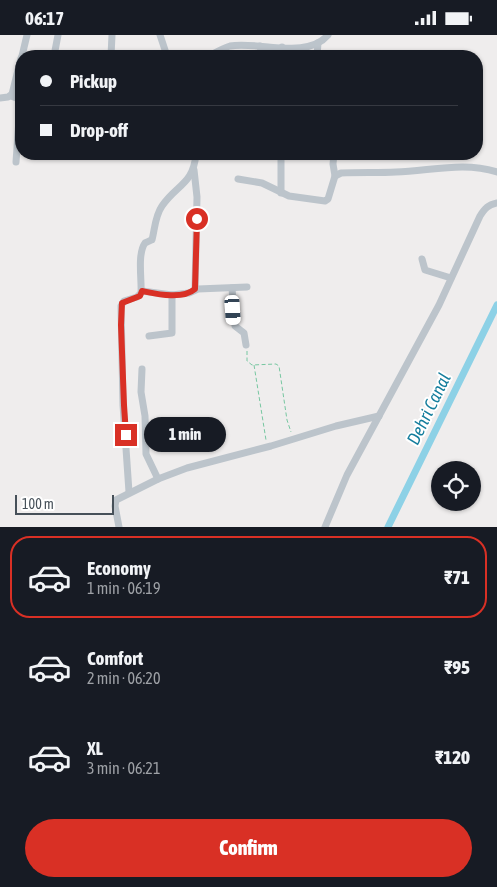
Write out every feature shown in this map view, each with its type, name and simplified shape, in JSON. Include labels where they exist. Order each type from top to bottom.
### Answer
[{"type":"street","points":[[24,50],[27,35]]},
{"type":"street","points":[[55,50],[58,35]]},
{"type":"street","points":[[111,50],[112,35]]},
{"type":"street","points":[[160,35],[165,50]]},
{"type":"street","points":[[221,50],[230,46],[302,47],[318,43],[328,35]]},
{"type":"street","points":[[317,50],[318,43]]},
{"type":"street","points":[[260,46],[261,50]]},
{"type":"street","points":[[11,96],[15,84]]},
{"type":"street","points":[[0,98],[11,96],[15,98]]},
{"type":"street","points":[[195,160],[194,169],[197,197],[195,289]]},
{"type":"street","points":[[281,160],[281,193]]},
{"type":"street","points":[[238,179],[262,183],[281,193],[298,198],[325,201],[328,199],[335,176],[334,160]]},
{"type":"street","points":[[335,176],[348,173],[396,172],[460,166],[477,167],[497,172]]},
{"type":"street","points":[[129,492],[121,311],[124,301],[137,297],[142,291],[141,260],[144,245],[152,240],[157,217],[163,204],[188,179],[194,169]]},
{"type":"street","points":[[325,527],[340,490],[424,335],[480,216],[485,208],[497,203]]},
{"type":"street","points":[[422,259],[425,270],[451,278]]},
{"type":"street","points":[[142,291],[172,295],[191,293],[195,289],[247,287]]},
{"type":"street","points":[[232,288],[235,326],[244,333],[246,345]]},
{"type":"street","points":[[149,336],[172,333],[172,295]]},
{"type":"street","points":[[142,369],[141,392],[145,416],[146,454],[158,479]]},
{"type":"street","points":[[120,527],[115,502],[118,498],[158,479],[214,460],[271,446],[336,426],[380,416]]},
{"type":"path","points":[[246,345],[249,363],[254,365],[279,365],[287,420],[292,434],[296,438]]},
{"type":"path","points":[[254,365],[263,412],[265,435],[268,444],[271,446]]},
{"type":"waterway","name":"Dehri Canal","points":[[388,527],[497,305]]},
{"type":"route","points":[[126,435],[121,325],[122,303],[140,296],[142,291],[155,294],[178,295],[191,293],[195,289],[197,219]]}]
